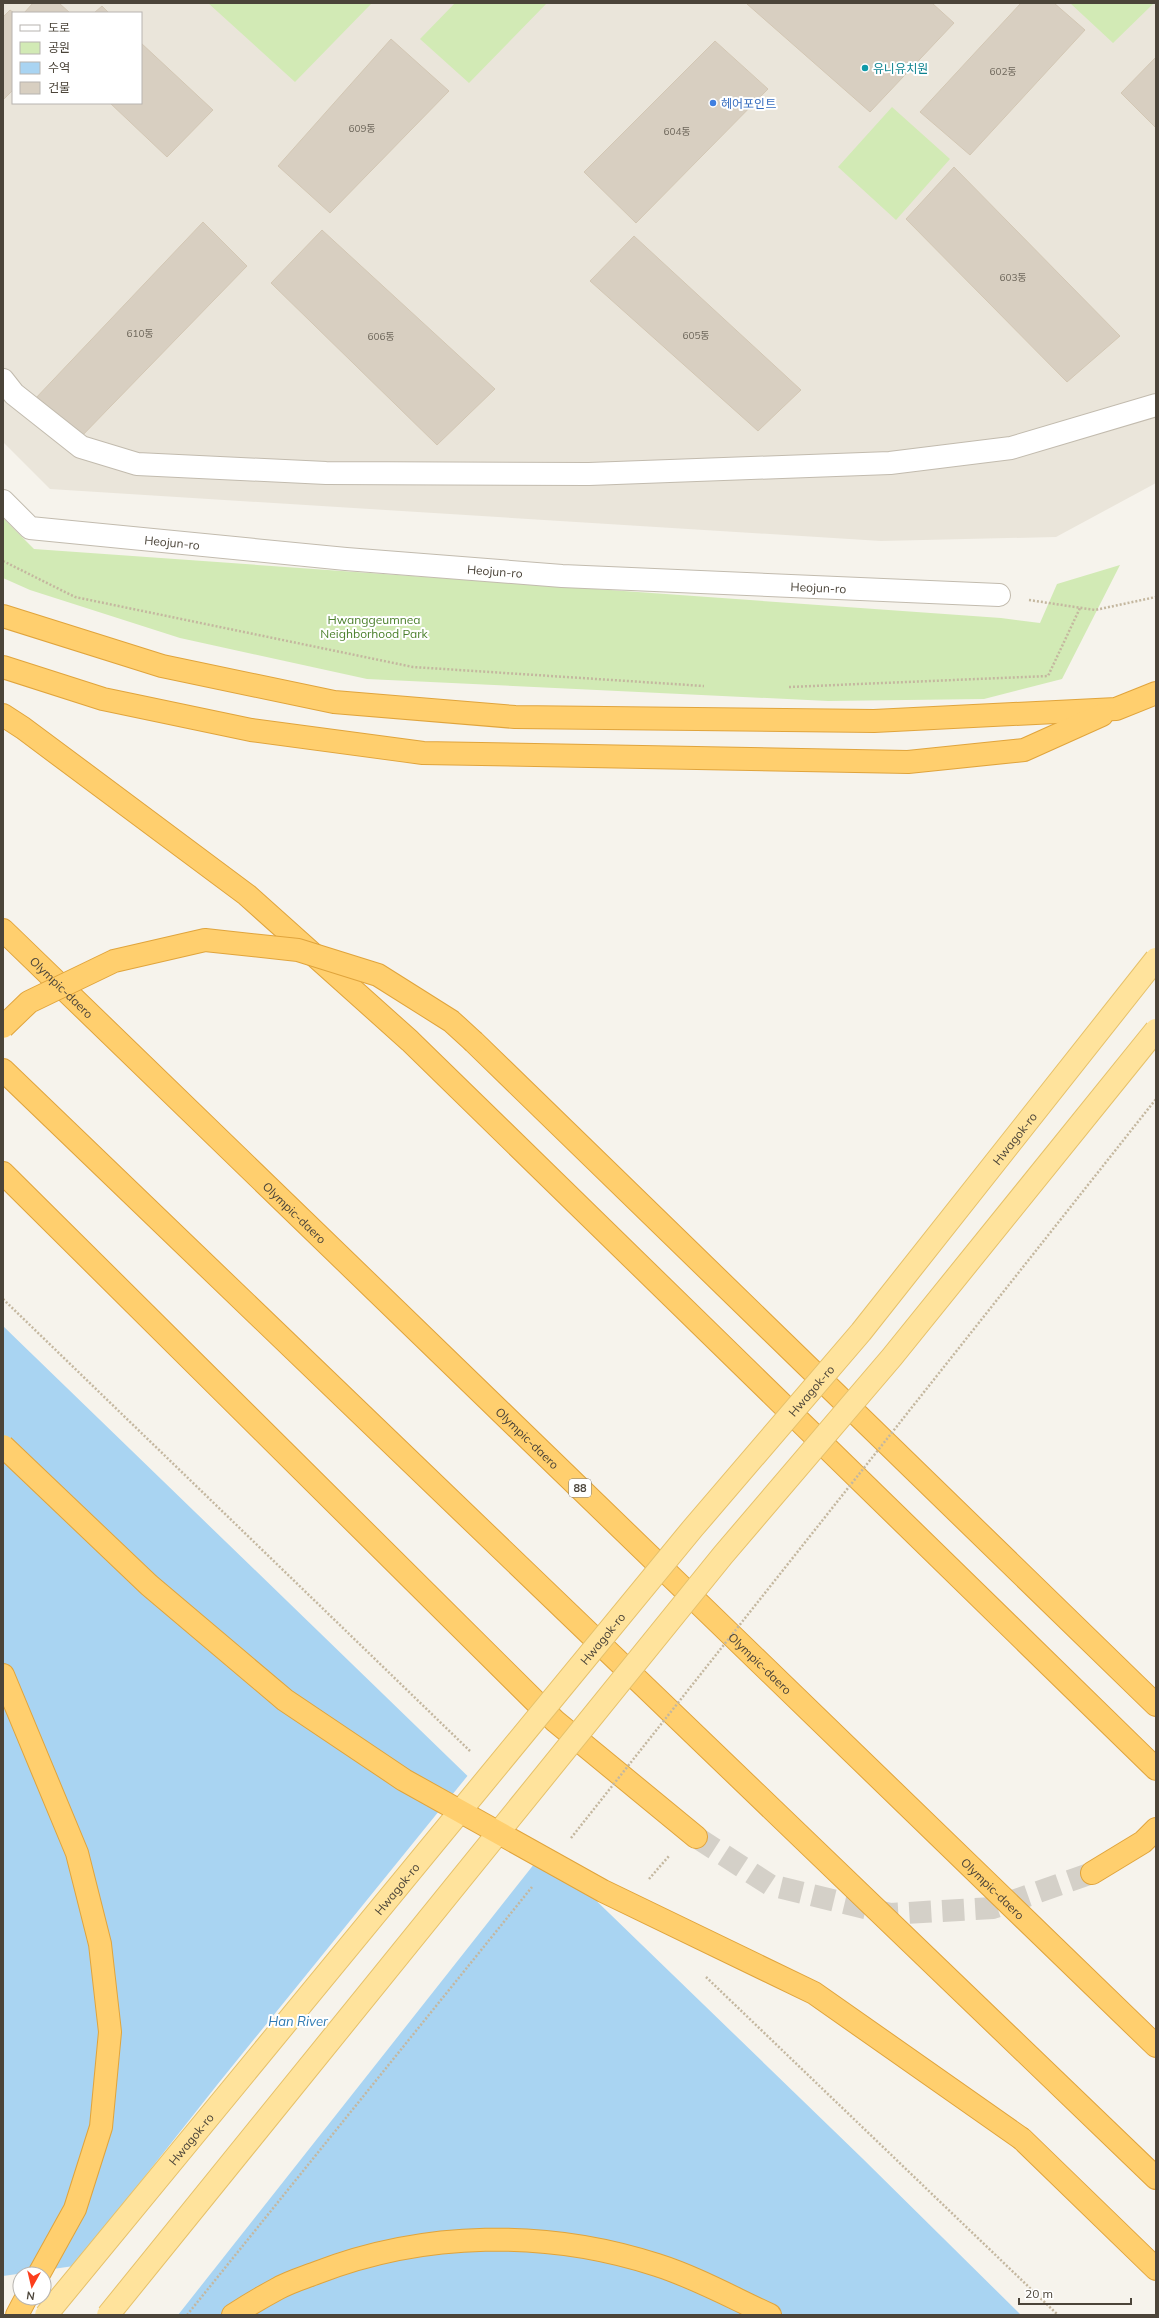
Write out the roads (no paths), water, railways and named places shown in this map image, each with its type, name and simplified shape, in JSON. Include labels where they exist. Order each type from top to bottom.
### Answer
[{"type":"highway","points":[[3,616],[162,666],[334,702],[515,717],[711,721],[874,721],[1116,709]]},
{"type":"highway","points":[[3,667],[102,699],[251,730],[423,753],[908,762],[1024,750],[1156,693]]},
{"type":"highway","points":[[3,715],[30,733],[247,895],[410,1041],[1156,1769]]},
{"type":"highway","name":"Olympic-daero","points":[[3,930],[1156,2046]]},
{"type":"highway","points":[[3,1027],[29,1002],[114,961],[205,940],[298,950],[378,975],[451,1021],[474,1042],[1154,1703]]},
{"type":"highway","points":[[3,1070],[1156,2178]]},
{"type":"highway","points":[[3,1173],[555,1721],[696,1837]]},
{"type":"highway","points":[[3,1446],[149,1585],[284,1700],[404,1780],[597,1887],[814,1993],[1022,2139],[1156,2269]]},
{"type":"highway","points":[[3,1675],[77,1853],[100,1944],[110,2032],[101,2127],[75,2209],[43,2266]]},
{"type":"highway","points":[[1092,1873],[1143,1842],[1156,1829]]},
{"type":"highway","points":[[232,2315],[278,2288],[338,2265],[400,2248],[458,2240],[529,2241],[590,2247],[657,2265],[713,2288],[770,2315]]},
{"type":"highway","points":[[713,2288],[747,2315]]},
{"type":"highway","points":[[17,2315],[22,2306]]},
{"type":"main road","name":"Hwagok-ro","points":[[46,2315],[692,1528],[861,1332],[1156,959]]},
{"type":"main road","points":[[108,2315],[718,1561],[892,1357],[1156,1030]]},
{"type":"street","points":[[3,380],[14,394],[81,447],[137,464],[326,473],[589,474],[890,463],[1011,448],[1156,405]]},
{"type":"street","name":"Heojun-ro","points":[[3,500],[30,528],[346,559],[562,576],[999,595]]},
{"type":"water","name":"Han River","points":[[3,1326],[862,2158],[1021,2315],[3,2315]]},
{"type":"tunnel","points":[[696,1837],[770,1885],[890,1914],[993,1908],[1092,1873]]},
{"type":"place","name":"유니유치원","points":[[865,68]]},
{"type":"place","name":"헤어포인트","points":[[713,103]]},
{"type":"park label","name":"Hwanggeumnea Neighborhood Park","points":[[374,626]]}]
